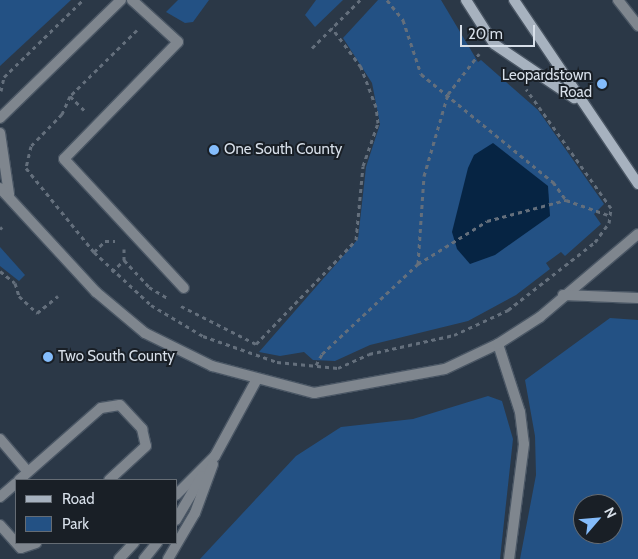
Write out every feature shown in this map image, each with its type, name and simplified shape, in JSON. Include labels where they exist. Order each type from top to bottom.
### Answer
[{"type":"main road","points":[[466,0],[494,44],[577,100]]},
{"type":"main road","points":[[514,0],[577,100],[638,184]]},
{"type":"street","points":[[0,118],[121,0]]},
{"type":"street","points":[[132,0],[178,42],[64,159],[184,288]]},
{"type":"street","points":[[618,0],[638,26]]},
{"type":"street","points":[[0,133],[4,191],[123,317],[171,349],[257,379],[314,393],[354,388],[445,369],[498,344],[540,318],[562,295],[638,234]]},
{"type":"street","points":[[562,295],[638,298]]},
{"type":"street","points":[[498,344],[520,412],[524,444],[509,559]]},
{"type":"street","points":[[178,541],[194,513],[216,456],[257,379]]},
{"type":"street","points":[[20,479],[101,408],[120,405],[142,429],[146,446],[110,479]]},
{"type":"street","points":[[0,438],[28,472]]},
{"type":"street","points":[[178,517],[204,472],[216,456]]},
{"type":"street","points":[[178,493],[204,472]]},
{"type":"street","points":[[0,497],[15,484]]},
{"type":"street","points":[[0,525],[15,541]]},
{"type":"street","points":[[17,544],[21,548],[33,544]]},
{"type":"street","points":[[119,559],[133,544]]},
{"type":"street","points":[[144,559],[156,544]]},
{"type":"street","points":[[168,559],[176,544]]},
{"type":"path","points":[[0,94],[4,78],[83,0]]},
{"type":"path","points":[[312,48],[360,0]]},
{"type":"path","points":[[387,0],[402,20],[421,74],[448,94],[553,182],[566,200],[612,216]]},
{"type":"path","points":[[124,260],[148,287],[207,323],[256,344],[356,240],[364,166],[377,115],[361,67],[332,28]]},
{"type":"path","points":[[136,30],[70,96],[62,114],[31,146],[26,168],[112,272],[152,305],[203,336],[277,362],[338,368],[369,354],[432,342],[480,324],[508,310],[595,242],[612,216]]},
{"type":"path","points":[[418,264],[424,176],[448,94],[483,49]]},
{"type":"path","points":[[527,90],[605,198],[612,216]]},
{"type":"path","points":[[70,96],[90,116]]},
{"type":"path","points":[[316,365],[322,354],[426,258],[487,221],[553,206],[566,200]]},
{"type":"path","points":[[94,252],[105,241],[125,241],[124,260],[112,272]]},
{"type":"path","points":[[0,271],[15,283],[19,296],[38,313],[58,296]]},
{"type":"green space","points":[[0,0],[71,0],[0,66]]},
{"type":"green space","points":[[178,0],[209,0],[193,22],[185,23],[166,12]]},
{"type":"green space","points":[[316,0],[343,0],[315,27],[305,15]]},
{"type":"green space","points":[[378,0],[441,0],[478,62],[481,60],[538,110],[604,204],[594,214],[601,224],[565,256],[561,252],[546,263],[550,269],[516,295],[468,321],[370,345],[335,361],[313,360],[304,352],[280,356],[259,352],[358,239],[366,167],[380,124],[372,83],[343,38]]},
{"type":"green space","points":[[0,247],[25,275],[19,281],[0,266]]},
{"type":"green space","points":[[610,318],[638,320],[638,559],[520,559],[536,475],[535,436],[525,380]]},
{"type":"green space","points":[[488,396],[502,401],[513,439],[500,559],[200,559],[296,456],[341,427],[413,419]]},
{"type":"shaded area","points":[[493,143],[548,186],[550,216],[495,255],[470,264],[457,249],[452,232],[468,168],[474,155]]},
{"type":"place","name":"Leopardstown Road","points":[[602,84]]},
{"type":"place","name":"One South County","points":[[214,150]]},
{"type":"place","name":"Two South County","points":[[48,357]]}]
